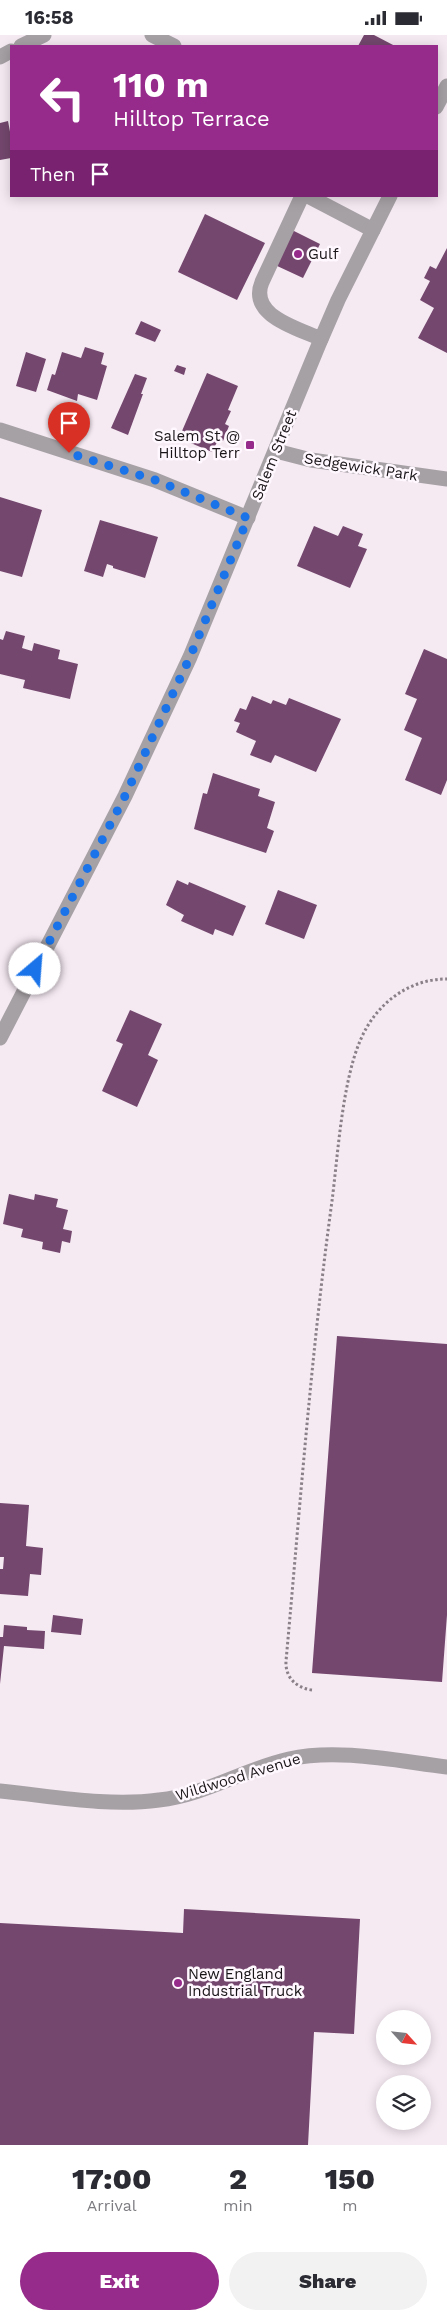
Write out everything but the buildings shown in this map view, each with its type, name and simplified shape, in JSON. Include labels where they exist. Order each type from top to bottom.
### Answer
[{"type":"street","points":[[23,45],[44,35]]},
{"type":"street","points":[[152,35],[172,45]]},
{"type":"street","points":[[438,103],[447,86]]},
{"type":"street","points":[[302,197],[262,282],[259,297],[263,307],[270,315],[322,339]]},
{"type":"street","points":[[310,197],[373,229]]},
{"type":"street","name":"Salem Street","points":[[0,1038],[125,796],[190,657],[322,339],[389,197]]},
{"type":"street","points":[[0,430],[155,480],[248,518]]},
{"type":"street","name":"Sedgewick Park","points":[[276,451],[312,460],[447,479]]},
{"type":"street","name":"Wildwood Avenue","points":[[0,1791],[123,1802],[159,1800],[194,1793],[274,1763],[308,1756],[348,1756],[447,1767]]},
{"type":"path","points":[[312,1690],[299,1686],[290,1678],[286,1661],[317,1325],[348,1090],[360,1041],[373,1018],[384,1005],[398,993],[413,985],[430,980],[447,979]]},
{"type":"place","name":"Gulf","points":[[298,254]]},
{"type":"place","name":"Salem St @ Hilltop Terr","points":[[250,445]]},
{"type":"place","name":"New England Industrial Truck","points":[[178,1983]]},
{"type":"route","points":[[35,969],[125,796],[190,657],[248,518],[155,480],[69,453]]}]
